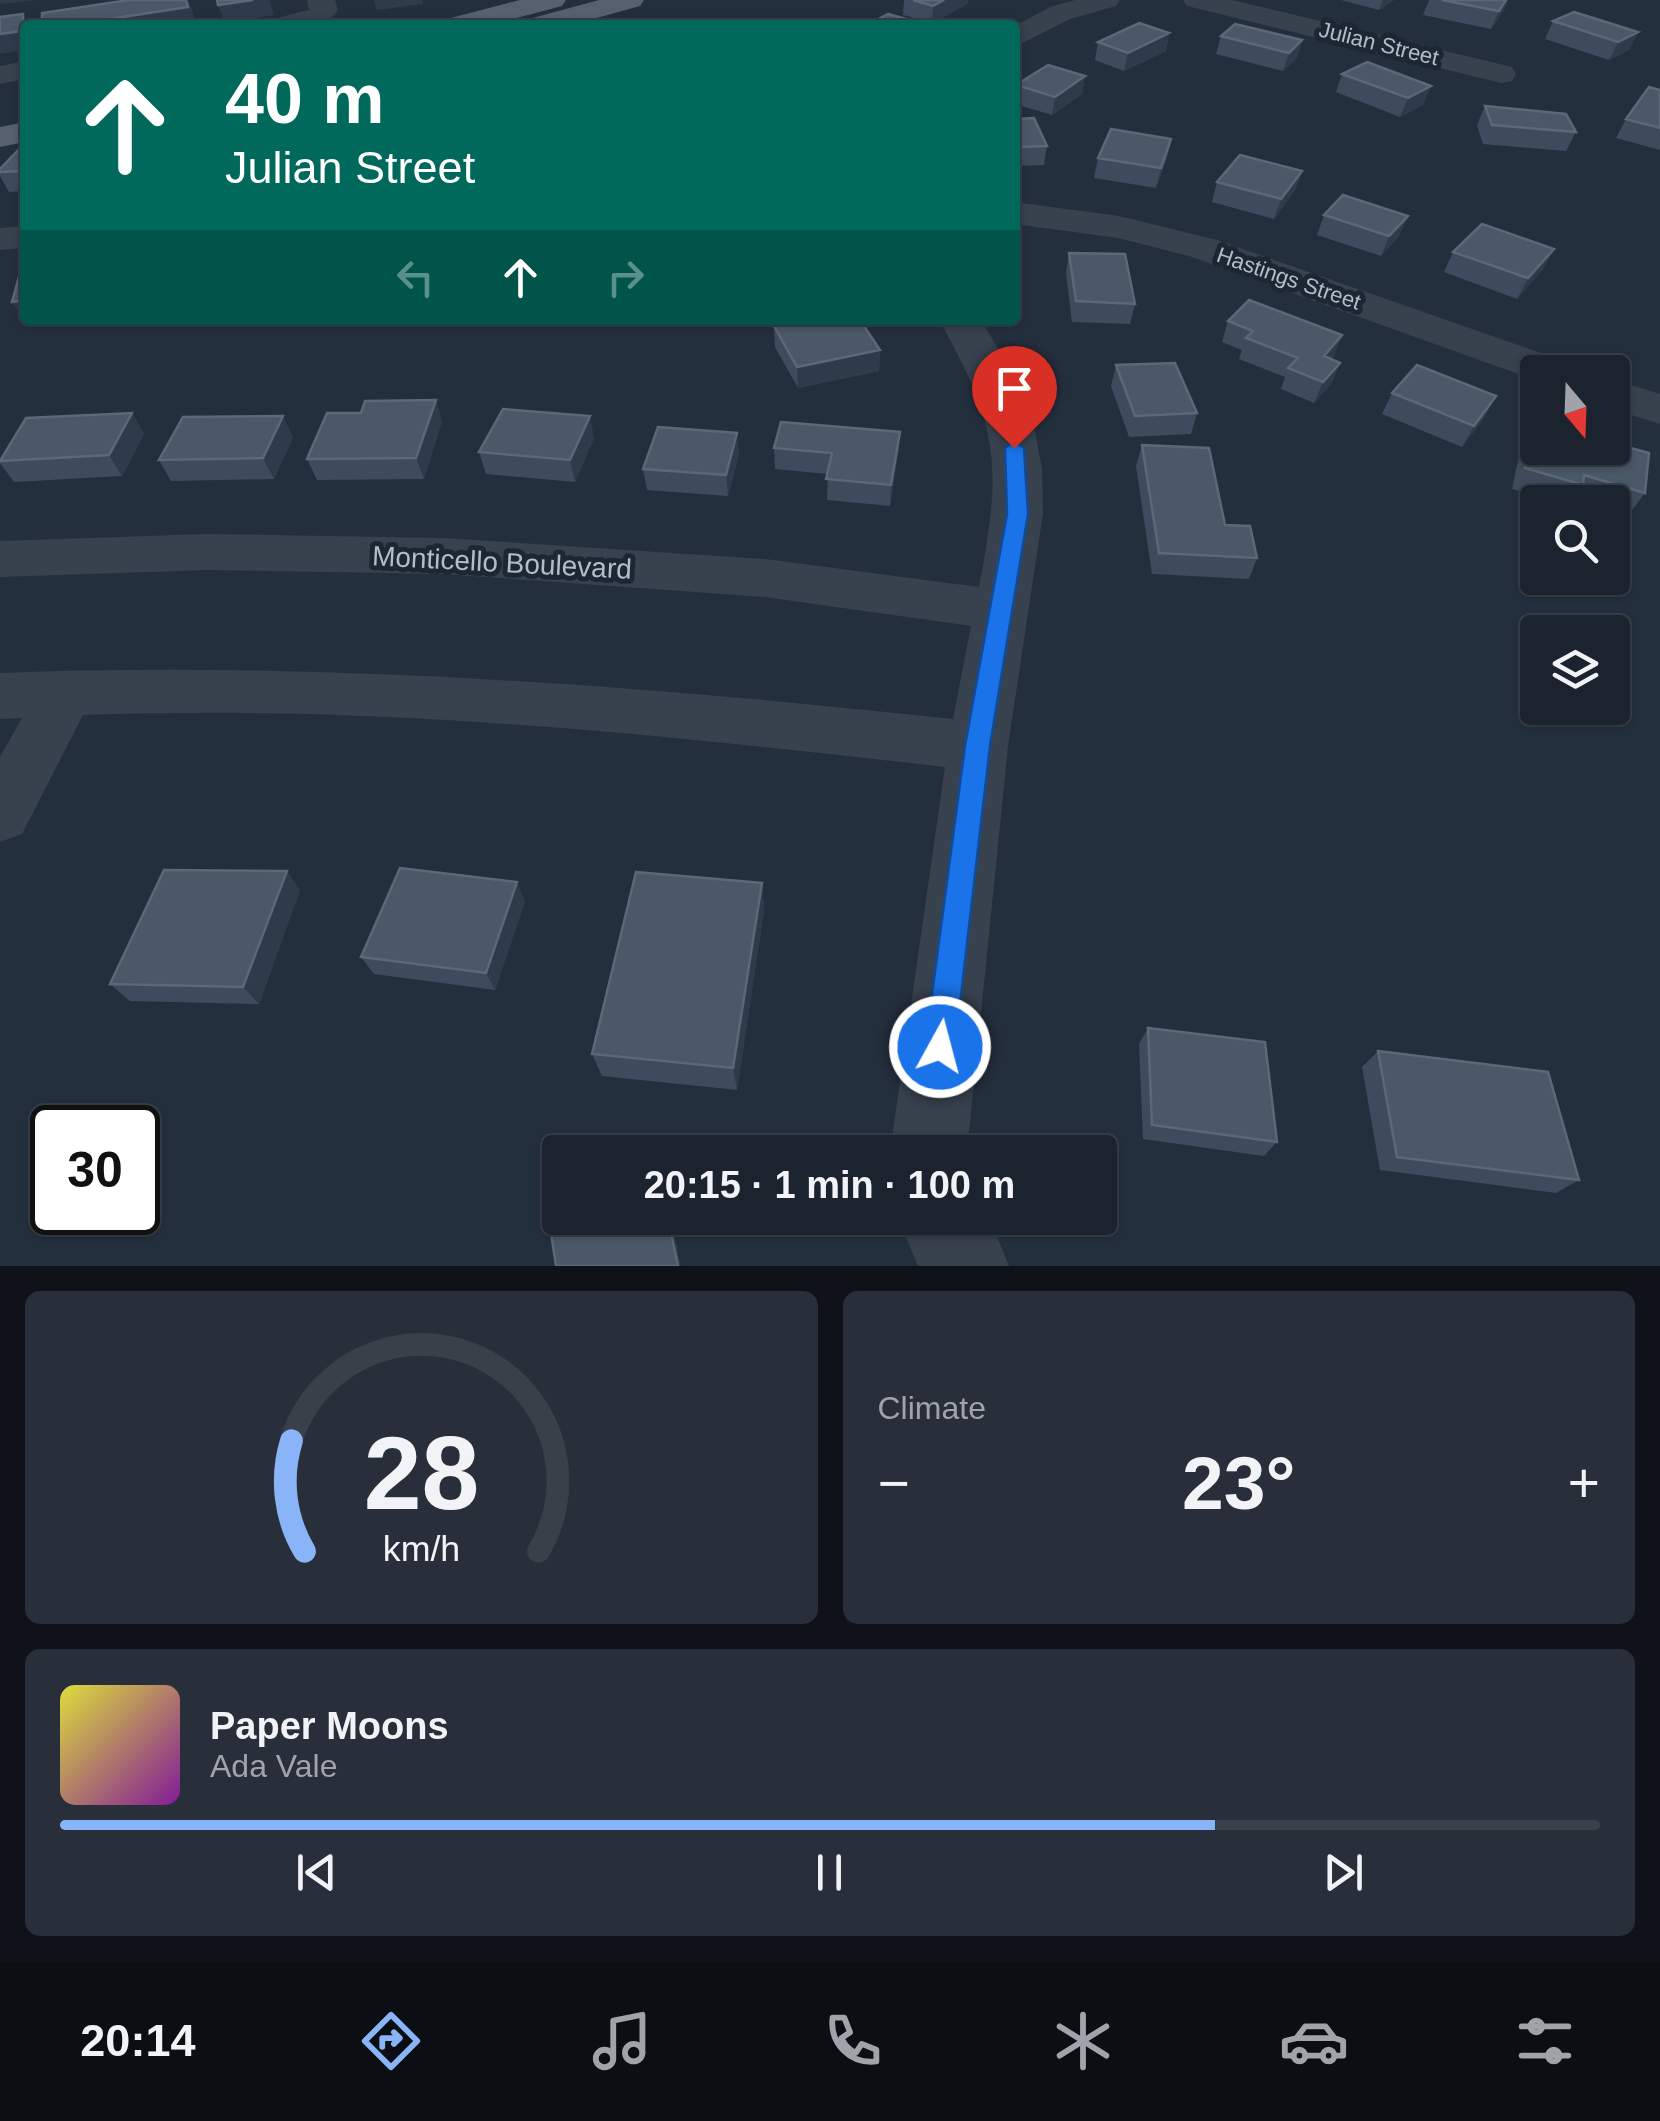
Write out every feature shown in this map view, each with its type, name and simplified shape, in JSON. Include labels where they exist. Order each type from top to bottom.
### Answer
[{"type":"main road","points":[[476,20],[552,0]]},
{"type":"main road","points":[[556,20],[630,0]]},
{"type":"street","points":[[303,20],[319,16],[324,10],[322,0]]},
{"type":"street","points":[[1020,35],[1060,13],[1106,0]]},
{"type":"street","name":"Julian Street","points":[[1197,0],[1502,74]]},
{"type":"street","name":"Hastings Street","points":[[1020,214],[1119,227],[1202,248],[1520,360]]},
{"type":"street","points":[[931,1135],[978,746],[1018,514],[1018,468],[1011,427],[995,380],[963,325]]},
{"type":"street","points":[[1630,399],[1660,410]]},
{"type":"street","name":"Monticello Boulevard","points":[[0,560],[207,552],[444,556],[764,578],[1001,610]]},
{"type":"street","points":[[0,696],[252,690],[465,697],[700,714],[978,746]]},
{"type":"street","points":[[0,814],[66,692]]},
{"type":"street","points":[[945,1235],[952,1250],[968,1266]]},
{"type":"building","points":[[129,0],[186,0],[188,7],[104,20],[42,20],[42,13]]},
{"type":"building","points":[[217,0],[253,0],[218,5]]},
{"type":"building","points":[[913,0],[944,0],[933,6]]},
{"type":"building","points":[[1442,0],[1506,0],[1499,11]]},
{"type":"building","points":[[1574,12],[1638,32],[1618,42],[1553,21]]},
{"type":"building","points":[[23,14],[20,31],[0,34],[0,17]]},
{"type":"building","points":[[888,14],[910,20],[877,20]]},
{"type":"building","points":[[1139,23],[1169,33],[1128,53],[1098,42]]},
{"type":"building","points":[[1235,24],[1302,40],[1289,53],[1221,36]]},
{"type":"building","points":[[1367,62],[1431,86],[1408,98],[1342,74]]},
{"type":"building","points":[[1048,65],[1085,76],[1055,97],[1020,86]]},
{"type":"building","points":[[1649,87],[1660,90],[1660,128],[1626,119]]},
{"type":"building","points":[[1485,106],[1566,114],[1576,132],[1492,125]]},
{"type":"building","points":[[1034,118],[1047,146],[1020,147],[1020,119]]},
{"type":"building","points":[[1111,129],[1171,139],[1161,168],[1098,158]]},
{"type":"building","points":[[20,148],[20,171],[0,169]]},
{"type":"building","points":[[1240,155],[1302,171],[1281,199],[1217,182]]},
{"type":"building","points":[[1343,195],[1408,216],[1389,236],[1324,215]]},
{"type":"building","points":[[1482,224],[1554,249],[1528,278],[1453,252]]},
{"type":"building","points":[[1069,253],[1125,254],[1135,304],[1076,301]]},
{"type":"building","points":[[20,273],[20,301],[12,302]]},
{"type":"building","points":[[1249,300],[1342,335],[1324,356],[1340,363],[1323,382],[1288,368],[1298,358],[1246,338],[1253,331],[1228,321]]},
{"type":"building","points":[[863,325],[880,350],[797,367],[774,326]]},
{"type":"building","points":[[1175,363],[1197,413],[1135,416],[1116,365]]},
{"type":"building","points":[[1417,365],[1496,396],[1474,426],[1392,393]]},
{"type":"building","points":[[436,400],[416,458],[307,459],[327,413],[361,413],[365,401]]},
{"type":"building","points":[[503,409],[590,416],[570,460],[479,452]]},
{"type":"building","points":[[132,413],[109,455],[0,461],[26,418]]},
{"type":"building","points":[[283,416],[263,458],[159,460],[183,417]]},
{"type":"building","points":[[781,422],[900,432],[891,485],[826,479],[832,453],[774,448]]},
{"type":"building","points":[[658,427],[737,433],[726,475],[643,469]]},
{"type":"building","points":[[1142,445],[1209,448],[1225,525],[1250,526],[1257,558],[1159,553]]},
{"type":"building","points":[[1630,448],[1649,453],[1645,493],[1630,489],[1630,485],[1584,475],[1583,485],[1525,468],[1630,465]]},
{"type":"building","points":[[400,868],[517,882],[486,973],[361,957]]},
{"type":"building","points":[[164,870],[287,871],[243,987],[110,984]]},
{"type":"building","points":[[636,872],[762,883],[733,1068],[592,1054]]},
{"type":"building","points":[[1148,1028],[1265,1042],[1277,1142],[1152,1125]]},
{"type":"building","points":[[1378,1051],[1548,1072],[1579,1180],[1397,1157]]},
{"type":"building","points":[[551,1235],[672,1235],[678,1266],[556,1266]]},
{"type":"route","points":[[940,1047],[978,746],[1018,514],[1014,448]]}]
